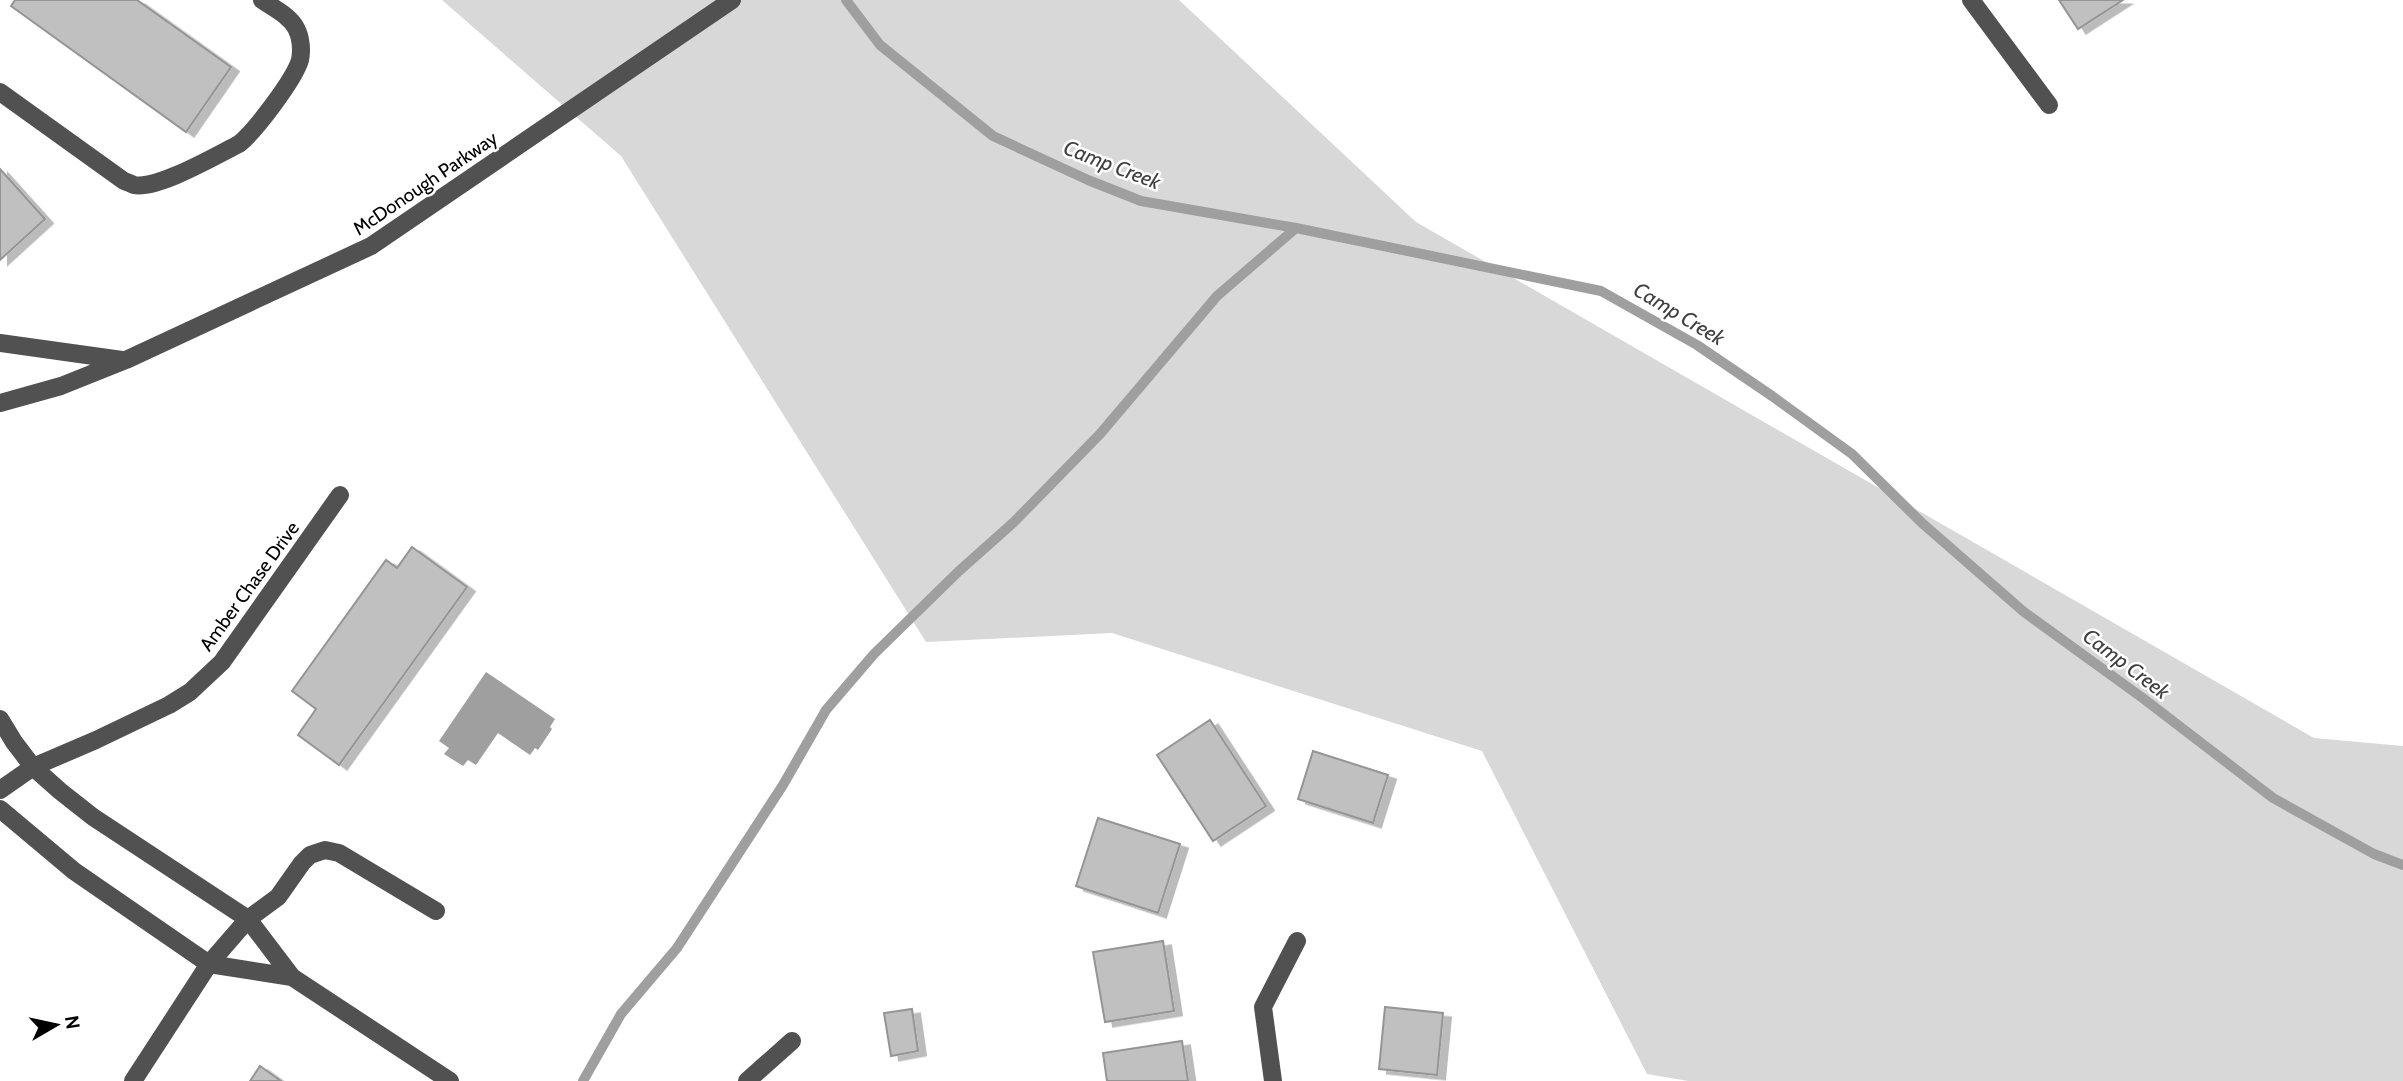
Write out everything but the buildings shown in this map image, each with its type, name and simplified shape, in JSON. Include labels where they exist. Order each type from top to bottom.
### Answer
[{"type":"street","points":[[0,92],[124,181],[135,186],[167,179],[247,138],[297,68],[301,52],[295,26],[262,0]]},
{"type":"street","name":"McDonough Parkway","points":[[0,403],[61,386],[126,360],[370,246],[732,0]]},
{"type":"street","points":[[1971,0],[2049,105]]},
{"type":"street","points":[[0,343],[126,360]]},
{"type":"street","name":"Amber Chase Drive","points":[[0,790],[33,767],[169,705],[205,679],[222,662],[340,495]]},
{"type":"street","points":[[0,719],[33,767],[93,817],[248,919],[292,977],[450,1081]]},
{"type":"street","points":[[0,809],[74,871],[209,964],[292,977]]},
{"type":"street","points":[[133,1081],[209,964],[248,919],[278,897],[310,855],[325,850],[339,853],[436,911]]},
{"type":"street","points":[[1273,1081],[1263,1007],[1297,941]]},
{"type":"street","points":[[747,1081],[792,1041]]},
{"type":"shaded area","points":[[442,0],[1179,0],[1416,222],[2314,738],[2403,746],[2403,1081],[1688,1081],[1647,1074],[1482,751],[1112,633],[926,642],[621,156]]},
{"type":"shaded area","points":[[486,672],[555,719],[550,727],[552,729],[538,750],[535,748],[530,755],[498,733],[476,765],[468,760],[463,766],[444,754],[449,748],[439,741]]},
{"type":"waterway","name":"Camp Creek","points":[[846,0],[880,45],[993,136],[1141,201],[1296,228],[1601,291],[1697,345],[1852,454],[1922,523],[2024,612],[2144,699],[2273,798],[2374,854],[2403,865]]},
{"type":"waterway","points":[[583,1081],[621,1014],[677,948],[783,785],[826,710],[874,654],[1014,522],[1100,434],[1217,296],[1296,228]]}]
